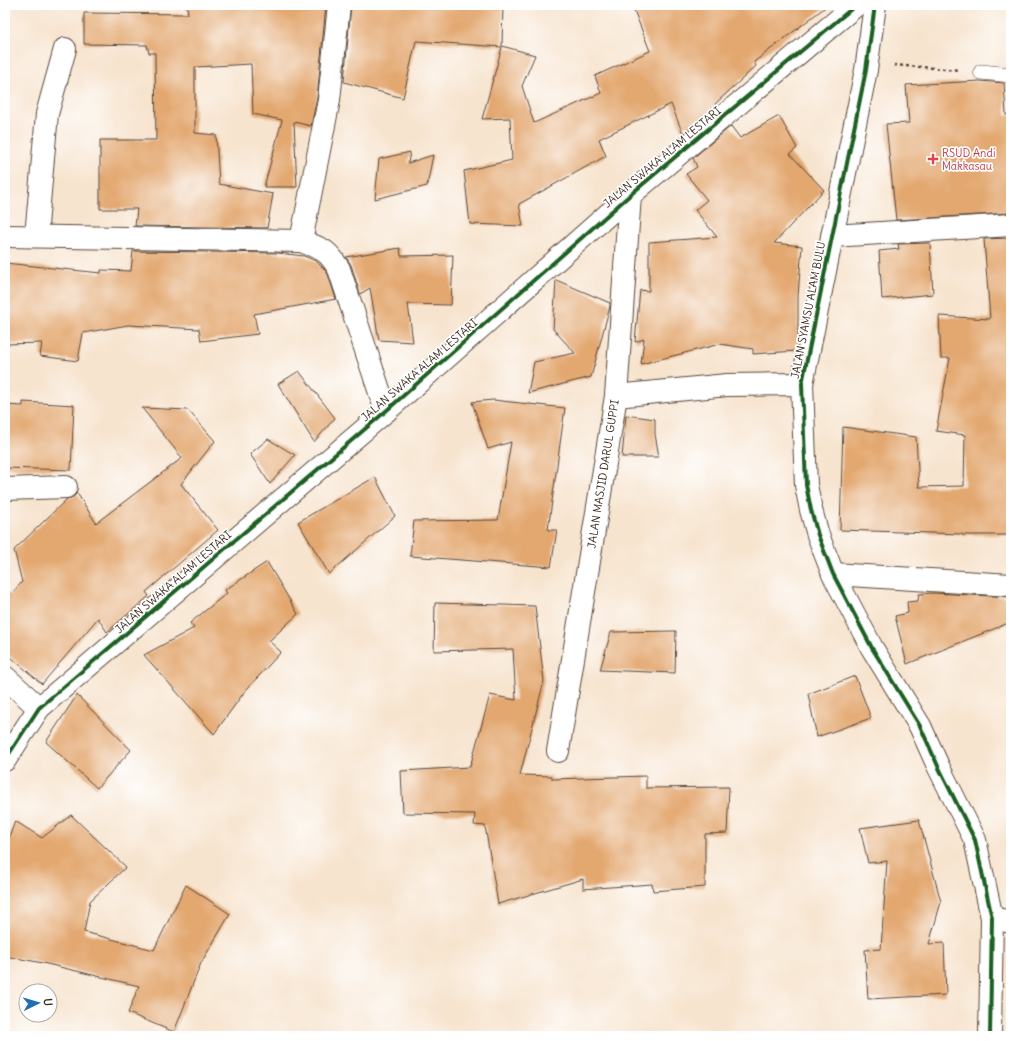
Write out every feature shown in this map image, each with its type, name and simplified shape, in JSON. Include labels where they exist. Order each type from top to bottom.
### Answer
[{"type":"street","points":[[301,241],[329,100],[339,5]]},
{"type":"street","name":"JALAN SWAKA ALAM LESTARI","points":[[5,760],[39,708],[386,411],[630,194],[856,5]]},
{"type":"street","name":"JALAN SYAMSU ALAM BULU","points":[[875,5],[867,62],[802,384],[806,485],[818,535],[833,574],[872,648],[920,726],[975,840],[1001,920],[990,1036]]},
{"type":"street","points":[[36,236],[47,114],[65,49]]},
{"type":"street","name":"JALAN MASJID DARUL GUPPI","points":[[558,751],[616,396],[630,194]]},
{"type":"street","points":[[832,236],[1011,225]]},
{"type":"street","points":[[5,236],[301,241],[325,250],[339,269],[386,411]]},
{"type":"street","points":[[616,396],[727,386],[802,384]]},
{"type":"street","points":[[5,489],[66,487]]},
{"type":"street","points":[[833,574],[1011,585]]},
{"type":"street","points":[[5,677],[39,708]]},
{"type":"lane","points":[[981,72],[1011,75]]},
{"type":"path","points":[[867,62],[981,72]]},
{"type":"building","points":[[187,5],[326,5],[317,98],[311,126],[294,122],[297,187],[264,187],[282,120],[253,114],[251,64],[195,67],[195,133],[216,135],[219,184],[273,194],[267,228],[135,226],[137,209],[100,209],[100,140],[156,140],[155,53],[149,53],[147,45],[84,44],[84,13],[188,14]]},
{"type":"building","points":[[351,5],[503,5],[502,46],[535,55],[522,86],[534,123],[601,93],[595,76],[650,51],[632,5],[828,5],[754,62],[756,66],[715,104],[717,106],[683,134],[671,104],[599,139],[606,156],[519,204],[523,226],[470,224],[464,171],[512,160],[510,118],[482,119],[502,47],[416,41],[403,98],[344,82]]},
{"type":"building","points":[[980,81],[1004,83],[1006,115],[1011,114],[1011,213],[896,220],[886,124],[909,123],[906,85]]},
{"type":"building","points":[[779,116],[797,148],[790,154],[824,190],[774,243],[802,246],[798,296],[798,340],[796,351],[753,354],[753,349],[720,344],[641,364],[644,339],[635,342],[640,290],[649,291],[649,242],[717,237],[695,210],[707,200],[686,174],[697,167],[693,158],[731,126],[740,138]]},
{"type":"building","points":[[410,152],[408,163],[433,155],[427,186],[375,199],[379,159]]},
{"type":"building","points":[[1011,238],[1011,535],[962,535],[840,530],[843,427],[916,437],[919,487],[964,486],[965,435],[936,431],[950,358],[941,358],[939,316],[990,319],[984,239]]},
{"type":"building","points":[[930,243],[933,294],[882,299],[879,251],[899,249],[898,244]]},
{"type":"building","points":[[400,248],[401,256],[453,255],[451,305],[408,304],[413,342],[379,340],[370,288],[360,294],[351,265],[346,257]]},
{"type":"building","points":[[133,251],[278,253],[304,256],[316,261],[328,274],[336,299],[254,314],[258,334],[201,341],[199,329],[128,325],[83,333],[78,361],[40,356],[42,343],[5,344],[5,263],[101,273],[101,270],[131,271]]},
{"type":"building","points":[[556,280],[610,303],[610,306],[591,377],[528,393],[534,362],[575,353],[553,329]]},
{"type":"building","points":[[299,371],[335,418],[314,442],[278,384]]},
{"type":"building","points":[[493,400],[565,408],[548,530],[557,530],[551,567],[410,556],[414,521],[498,520],[511,442],[488,449],[472,402]]},
{"type":"building","points":[[23,402],[74,405],[71,470],[5,468],[5,405],[23,406]]},
{"type":"building","points":[[142,408],[188,410],[215,441],[181,484],[218,530],[146,592],[149,596],[107,632],[98,618],[42,684],[5,652],[5,598],[22,582],[14,550],[67,499],[73,497],[77,493],[96,523],[182,458]]},
{"type":"building","points":[[626,415],[655,419],[655,434],[659,457],[622,457]]},
{"type":"building","points":[[268,439],[295,455],[270,484],[250,454]]},
{"type":"building","points":[[375,477],[395,516],[329,574],[298,522]]},
{"type":"building","points":[[267,562],[298,614],[269,641],[281,652],[245,691],[214,734],[144,655],[194,628],[190,623],[227,593],[225,590]]},
{"type":"building","points":[[933,593],[1011,597],[1011,622],[907,664],[895,616],[908,613],[907,602],[918,601],[919,594]]},
{"type":"building","points":[[435,603],[535,606],[544,681],[520,775],[552,776],[552,779],[646,776],[646,788],[729,787],[727,833],[705,834],[705,887],[653,891],[652,884],[583,889],[583,879],[498,904],[485,826],[474,825],[475,814],[403,813],[401,771],[470,767],[490,695],[516,700],[513,649],[434,651]]},
{"type":"building","points":[[676,631],[675,673],[600,670],[611,632]]},
{"type":"building","points":[[855,676],[871,718],[817,737],[808,694]]},
{"type":"building","points":[[77,695],[131,750],[97,788],[46,742]]},
{"type":"building","points":[[71,815],[126,867],[90,901],[84,932],[154,950],[186,885],[230,914],[201,963],[174,1032],[128,1013],[139,986],[43,963],[5,956],[5,849],[15,821],[42,838]]},
{"type":"building","points":[[919,820],[941,902],[929,944],[944,943],[946,995],[868,999],[865,950],[881,949],[887,861],[868,863],[860,828]]},
{"type":"cycle path","points":[[5,760],[39,708],[386,411],[630,195],[856,5]]},
{"type":"cycle path","points":[[875,5],[866,70],[802,384],[806,485],[818,535],[833,574],[872,648],[920,726],[975,840],[992,918],[990,1036]]},
{"type":"place","name":"RSUD Andi Makkasau","points":[[933,159]]}]
